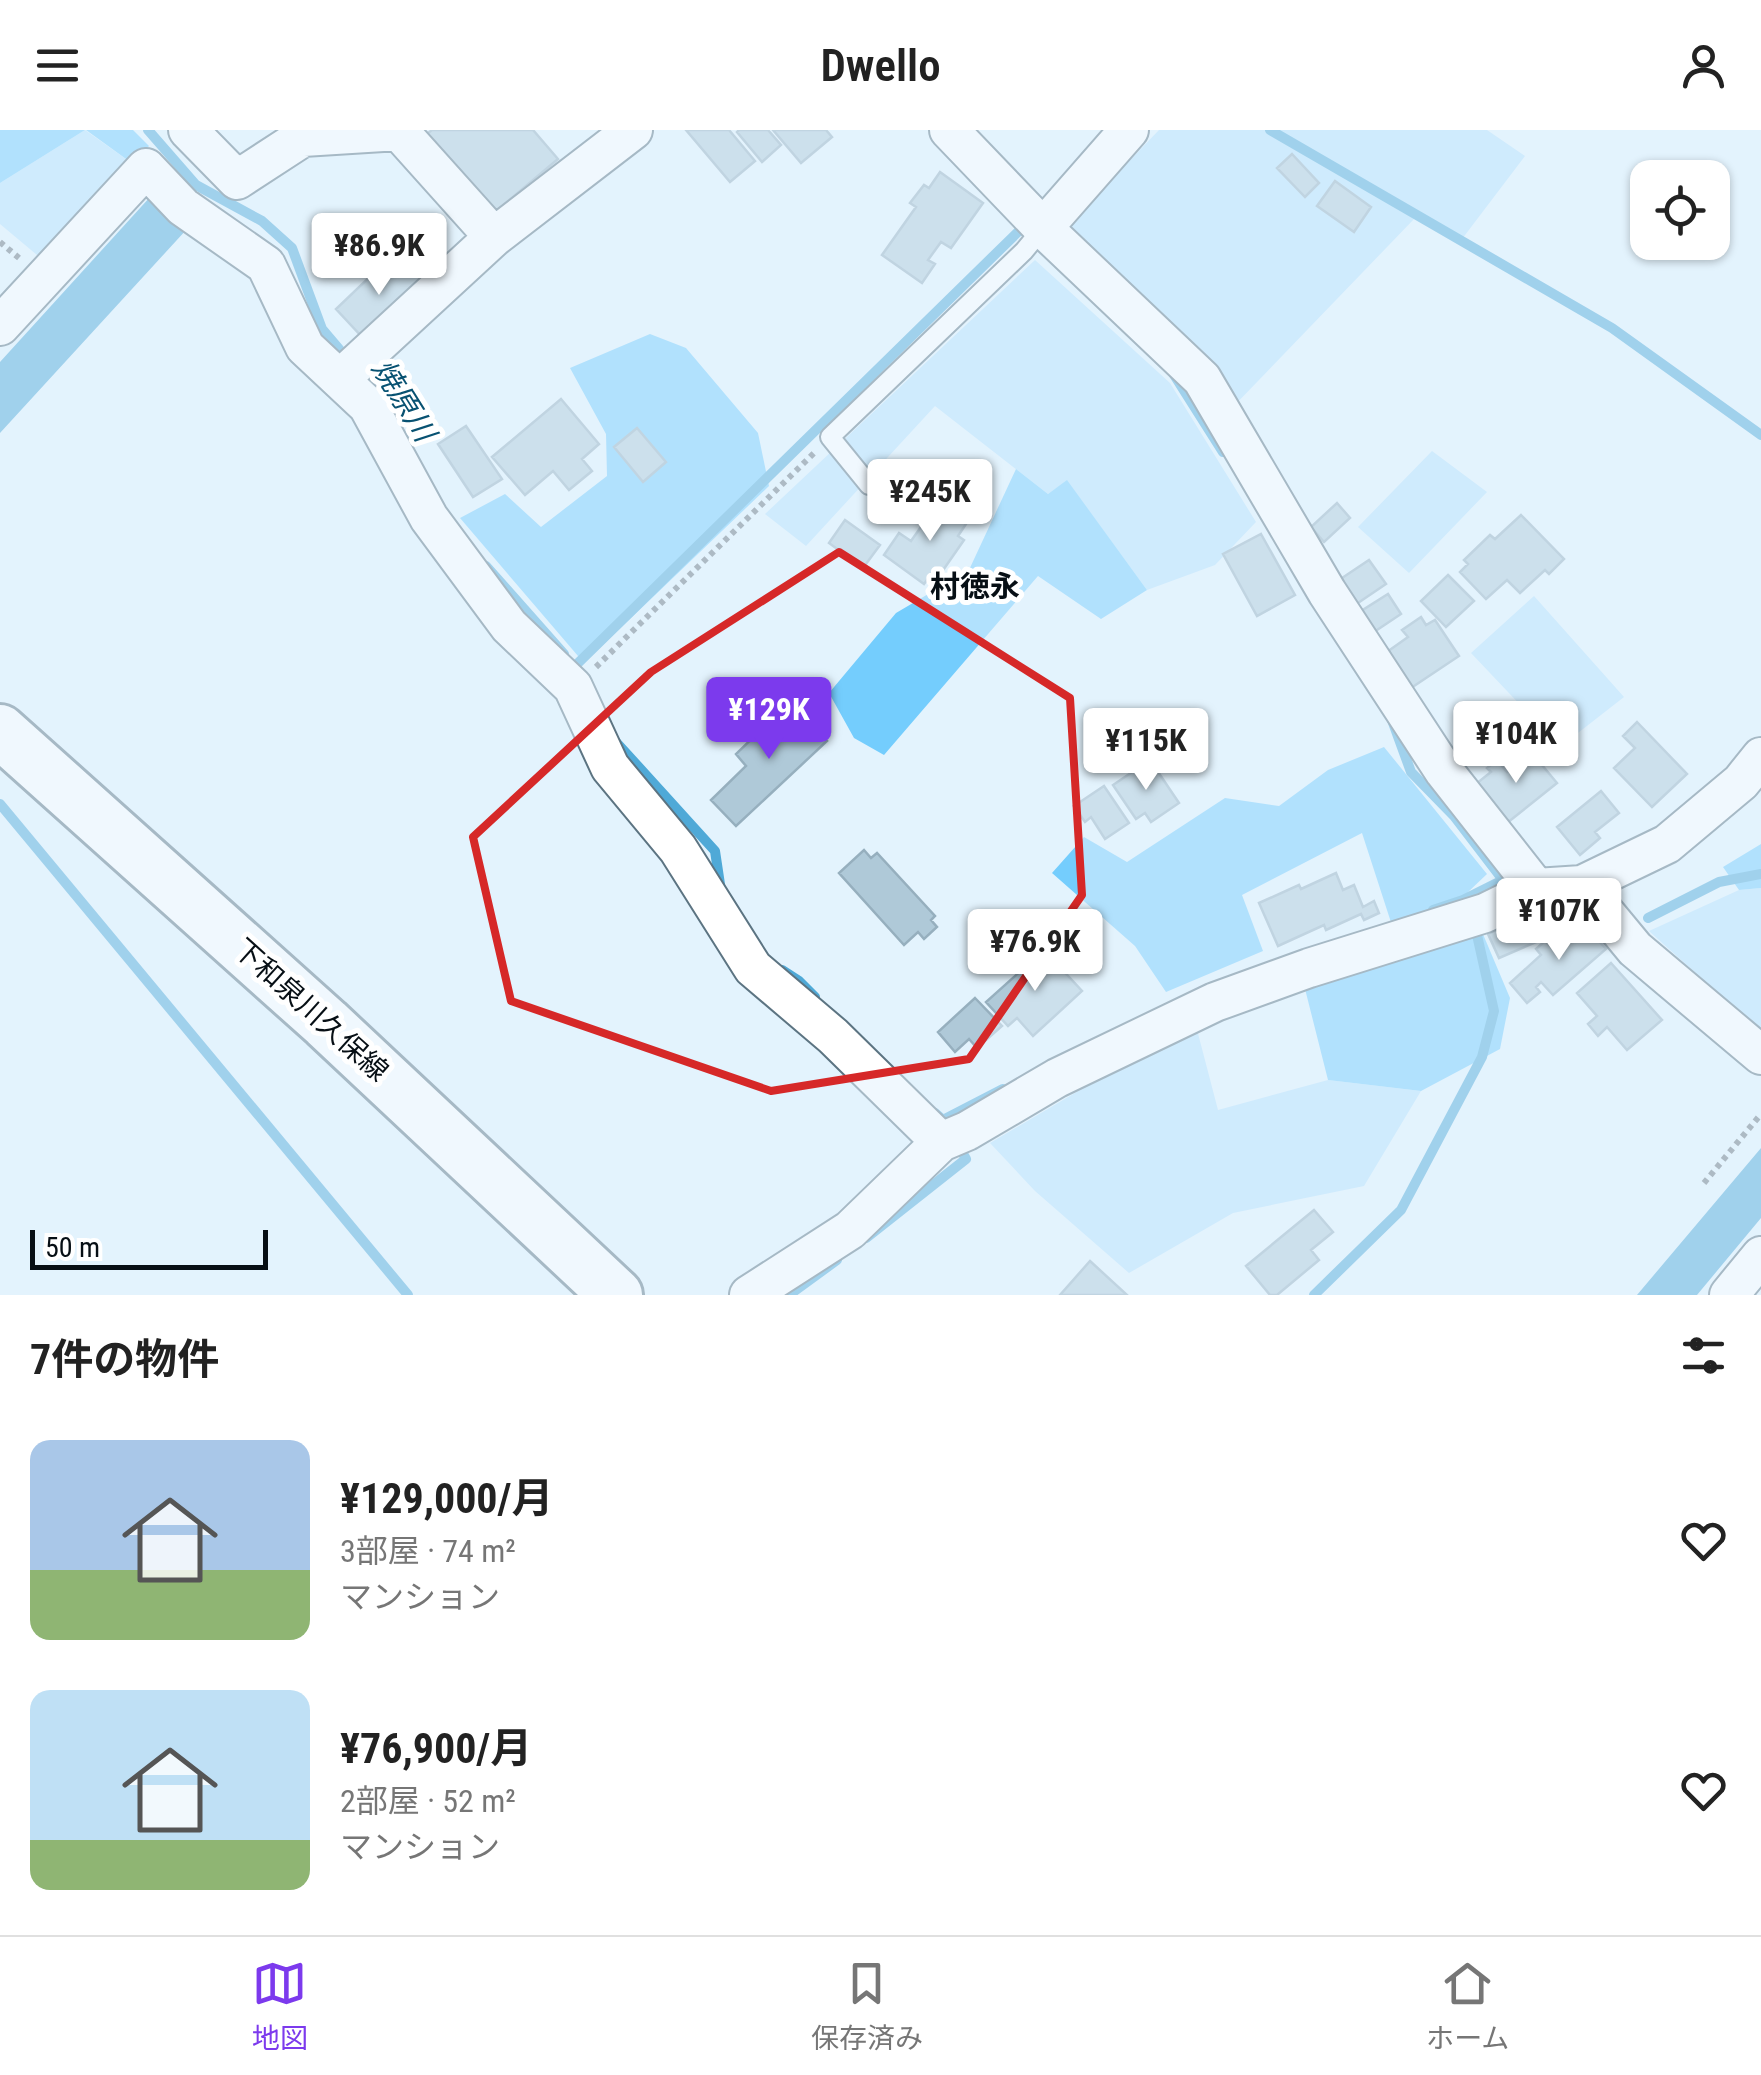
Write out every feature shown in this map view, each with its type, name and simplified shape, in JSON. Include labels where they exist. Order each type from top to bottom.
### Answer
[{"type":"street","points":[[188,130],[236,180],[303,137],[398,131],[494,237]]},
{"type":"street","points":[[341,378],[494,237],[633,130]]},
{"type":"street","points":[[949,130],[1034,239],[1202,379],[1327,592],[1444,771],[1536,888]]},
{"type":"street","points":[[1034,239],[1128,130]]},
{"type":"street","points":[[0,326],[146,168],[175,198],[266,265],[305,347],[368,406],[428,518],[509,626],[572,687],[610,767],[678,849],[754,968],[954,1137]]},
{"type":"street","name":"下和泉川久保線","points":[[0,731],[326,1023],[616,1295]]},
{"type":"street","points":[[749,1295],[850,1230],[954,1137],[1057,1078],[1215,1002],[1473,917],[1536,888],[1582,885],[1667,844],[1741,782],[1761,757]]},
{"type":"street","points":[[1582,885],[1634,949],[1761,1055]]},
{"type":"street","points":[[1729,1295],[1761,1256]]},
{"type":"lane","points":[[869,485],[830,437],[1034,239]]},
{"type":"path","points":[[594,669],[830,437]]},
{"type":"path","points":[[1704,1183],[1761,1114]]},
{"type":"highlighted area","points":[[839,552],[1070,698],[1082,895],[969,1059],[771,1091],[511,1001],[473,837],[651,672]]},
{"type":"shaded area","points":[[0,130],[85,130],[0,183]]},
{"type":"shaded area","points":[[85,130],[133,164],[43,260],[0,224],[0,183]]},
{"type":"shaded area","points":[[86,130],[133,130],[149,146],[133,164]]},
{"type":"shaded area","points":[[1159,130],[1487,130],[1525,156],[1459,243],[1415,218],[1230,410],[1061,232]]},
{"type":"shaded area","points":[[151,196],[187,229],[0,433],[0,362]]},
{"type":"shaded area","points":[[1035,260],[1170,383],[1256,522],[1215,565],[1147,590],[1067,481],[1048,494],[935,406],[806,546],[765,514]]},
{"type":"shaded area","points":[[650,334],[686,348],[758,433],[769,486],[584,663],[460,518],[505,494],[541,527],[607,476],[606,434],[570,368]]},
{"type":"shaded area","points":[[1432,451],[1487,492],[1409,573],[1358,527]]},
{"type":"shaded area","points":[[1016,469],[1048,494],[1067,480],[1147,590],[1101,619],[1038,576],[884,755],[854,738],[829,693],[896,613],[969,570]]},
{"type":"shaded area","points":[[1534,596],[1624,697],[1560,747],[1471,653]]},
{"type":"shaded area","points":[[1384,747],[1487,874],[1466,894],[1510,998],[1500,1049],[1421,1091],[1328,1080],[1302,977],[1399,947],[1362,833],[1242,895],[1263,951],[1166,992],[1135,946],[1052,873],[1084,837],[1127,862],[1225,798],[1279,806],[1328,770]]},
{"type":"shaded area","points":[[1761,844],[1761,888],[1739,890],[1723,867]]},
{"type":"shaded area","points":[[1761,888],[1761,1032],[1649,931],[1739,890]]},
{"type":"shaded area","points":[[1195,1022],[1218,1110],[1328,1080],[1421,1091],[1364,1186],[1233,1213],[1129,1273],[1035,1191],[990,1143]]},
{"type":"shaded area","points":[[1761,1148],[1761,1218],[1697,1295],[1637,1295]]},
{"type":"building","points":[[432,130],[533,130],[558,159],[495,212],[459,169],[455,172],[424,136]]},
{"type":"building","points":[[686,130],[729,130],[755,161],[730,182]]},
{"type":"building","points":[[739,130],[768,130],[781,145],[762,162]]},
{"type":"building","points":[[773,130],[826,130],[832,137],[801,163]]},
{"type":"building","points":[[1292,154],[1319,183],[1305,197],[1277,168]]},
{"type":"building","points":[[940,172],[983,203],[951,248],[941,242],[928,260],[935,264],[922,283],[882,255],[916,207],[910,203],[924,185],[929,188]]},
{"type":"building","points":[[1335,181],[1371,207],[1354,232],[1317,206]]},
{"type":"building","points":[[406,261],[424,280],[363,338],[336,309],[380,267],[389,277]]},
{"type":"building","points":[[561,399],[599,444],[582,459],[592,471],[569,490],[553,471],[525,495],[492,457]]},
{"type":"building","points":[[466,426],[502,479],[473,497],[438,444]]},
{"type":"building","points":[[637,428],[666,462],[643,482],[614,447]]},
{"type":"building","points":[[940,500],[968,521],[958,536],[964,540],[939,576],[933,572],[924,584],[884,555],[899,533],[911,541]]},
{"type":"building","points":[[1337,503],[1350,518],[1324,542],[1311,527]]},
{"type":"building","points":[[1521,515],[1564,559],[1520,593],[1507,580],[1486,599],[1460,572],[1468,564],[1464,560],[1490,535],[1495,539]]},
{"type":"building","points":[[845,520],[880,545],[863,568],[829,543]]},
{"type":"building","points":[[1261,534],[1295,595],[1257,616],[1223,554]]},
{"type":"building","points":[[1369,560],[1386,584],[1352,607],[1336,582]]},
{"type":"building","points":[[1448,575],[1474,601],[1446,627],[1421,601]]},
{"type":"building","points":[[1388,594],[1401,614],[1371,634],[1358,613]]},
{"type":"building","points":[[1421,617],[1426,625],[1435,620],[1459,656],[1408,690],[1384,654],[1408,637],[1402,630]]},
{"type":"building","points":[[790,702],[827,741],[736,826],[711,800],[746,766],[736,754]]},
{"type":"building","points":[[1637,722],[1687,774],[1652,807],[1614,768],[1635,748],[1623,736]]},
{"type":"building","points":[[1531,752],[1557,783],[1507,823],[1476,784],[1491,772],[1487,768],[1497,760],[1507,772]]},
{"type":"building","points":[[1150,760],[1179,803],[1151,822],[1145,813],[1136,819],[1113,785]]},
{"type":"building","points":[[1104,786],[1129,823],[1105,839],[1091,817],[1085,822],[1074,806]]},
{"type":"building","points":[[1601,791],[1619,813],[1595,832],[1600,838],[1580,855],[1557,827]]},
{"type":"building","points":[[864,850],[871,858],[877,853],[935,916],[931,920],[937,927],[924,939],[918,932],[904,945],[839,873]]},
{"type":"building","points":[[1336,873],[1343,890],[1354,885],[1363,907],[1374,901],[1379,913],[1364,920],[1361,914],[1326,930],[1324,925],[1278,946],[1259,903]]},
{"type":"building","points":[[1524,917],[1536,942],[1499,958],[1488,934]]},
{"type":"building","points":[[1581,921],[1606,949],[1553,995],[1541,982],[1536,987],[1540,992],[1527,1003],[1510,983],[1541,955],[1536,949],[1545,941],[1551,947]]},
{"type":"building","points":[[1044,950],[1082,991],[1033,1036],[1017,1018],[1008,1026],[986,1002]]},
{"type":"building","points":[[1611,963],[1662,1020],[1627,1050],[1607,1027],[1598,1036],[1588,1024],[1597,1016],[1577,993]]},
{"type":"building","points":[[975,998],[1002,1026],[977,1048],[969,1039],[955,1052],[938,1032]]},
{"type":"building","points":[[1314,1210],[1333,1232],[1311,1250],[1319,1260],[1277,1295],[1270,1295],[1246,1266]]},
{"type":"building","points":[[1090,1261],[1127,1295],[1060,1295]]},
{"type":"waterway","name":"焼原川","points":[[148,130],[196,185],[262,221],[292,248],[322,329],[350,362]]},
{"type":"waterway","points":[[1270,130],[1612,328],[1761,435]]},
{"type":"waterway","points":[[575,666],[1023,227]]},
{"type":"waterway","points":[[1173,373],[1223,452]]},
{"type":"waterway","name":"焼原川","points":[[486,566],[564,654]]},
{"type":"waterway","points":[[1392,720],[1411,772],[1454,816],[1503,880],[1433,910]]},
{"type":"waterway","points":[[616,742],[715,851],[721,891]]},
{"type":"waterway","points":[[0,804],[408,1295]]},
{"type":"waterway","points":[[1648,918],[1719,882],[1761,874]]},
{"type":"waterway","points":[[1314,1295],[1401,1210],[1482,1057],[1494,1011],[1472,922]]},
{"type":"waterway","points":[[782,970],[815,997]]},
{"type":"waterway","points":[[935,1113],[943,1120],[1003,1089]]},
{"type":"waterway","points":[[866,1238],[966,1159],[958,1145]]},
{"type":"waterway","points":[[789,1295],[837,1260]]},
{"type":"district","name":"村徳永","points":[[975,586]]}]
